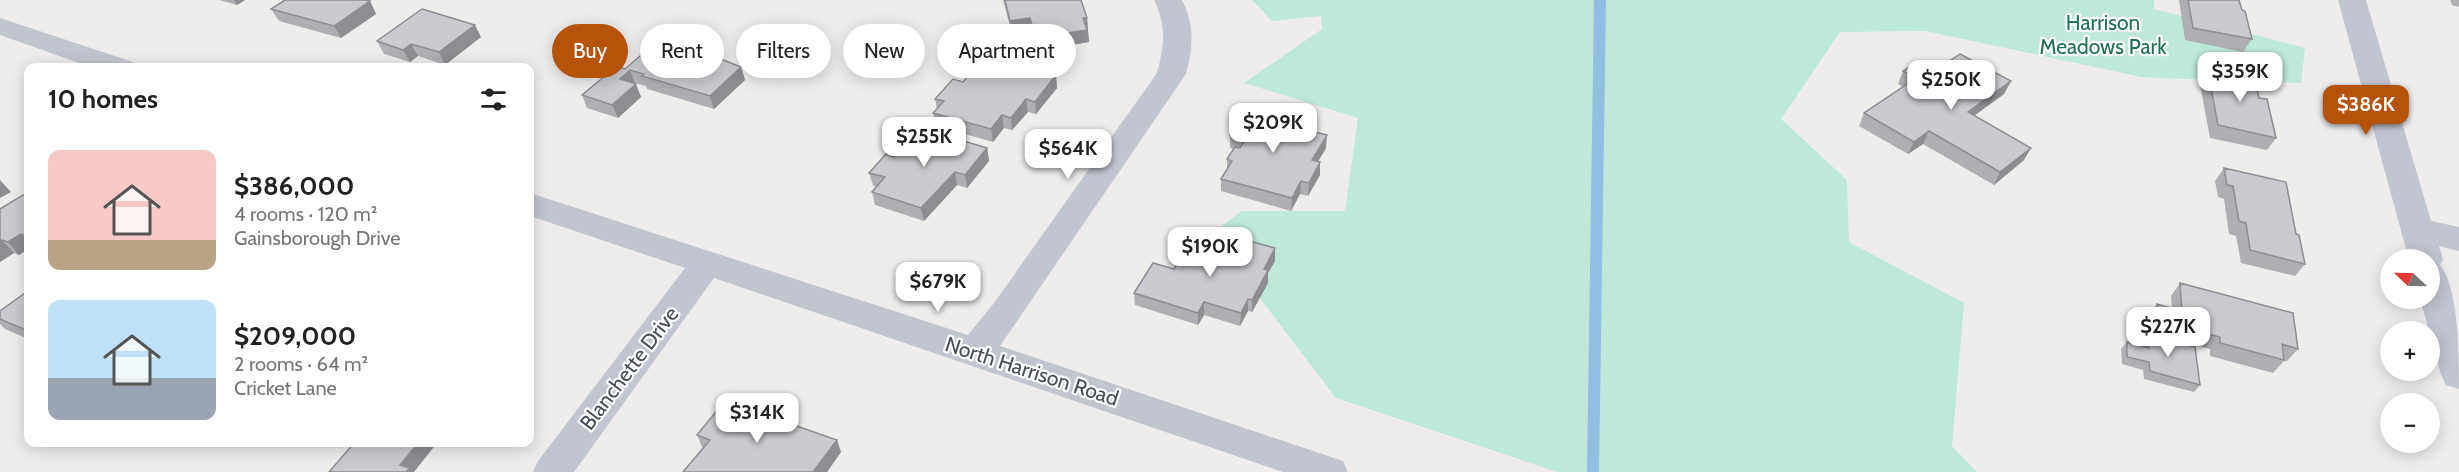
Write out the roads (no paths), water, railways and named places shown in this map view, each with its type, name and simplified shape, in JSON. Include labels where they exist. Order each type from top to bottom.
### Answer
[{"type":"street","points":[[974,353],[1006,312],[1171,74],[1179,43],[1177,15],[1168,0]]},
{"type":"street","points":[[2352,0],[2422,245],[2459,239]]},
{"type":"street","points":[[0,26],[108,63]]},
{"type":"street","name":"North Harrison Road","points":[[534,205],[1163,414],[1329,472]]},
{"type":"street","name":"Blanchette Drive","points":[[552,472],[706,264]]},
{"type":"street","points":[[2440,309],[2459,375]]},
{"type":"waterway","points":[[1593,472],[1600,0]]},
{"type":"park label","name":"Harrison Meadows Park","points":[[2103,34]]}]
